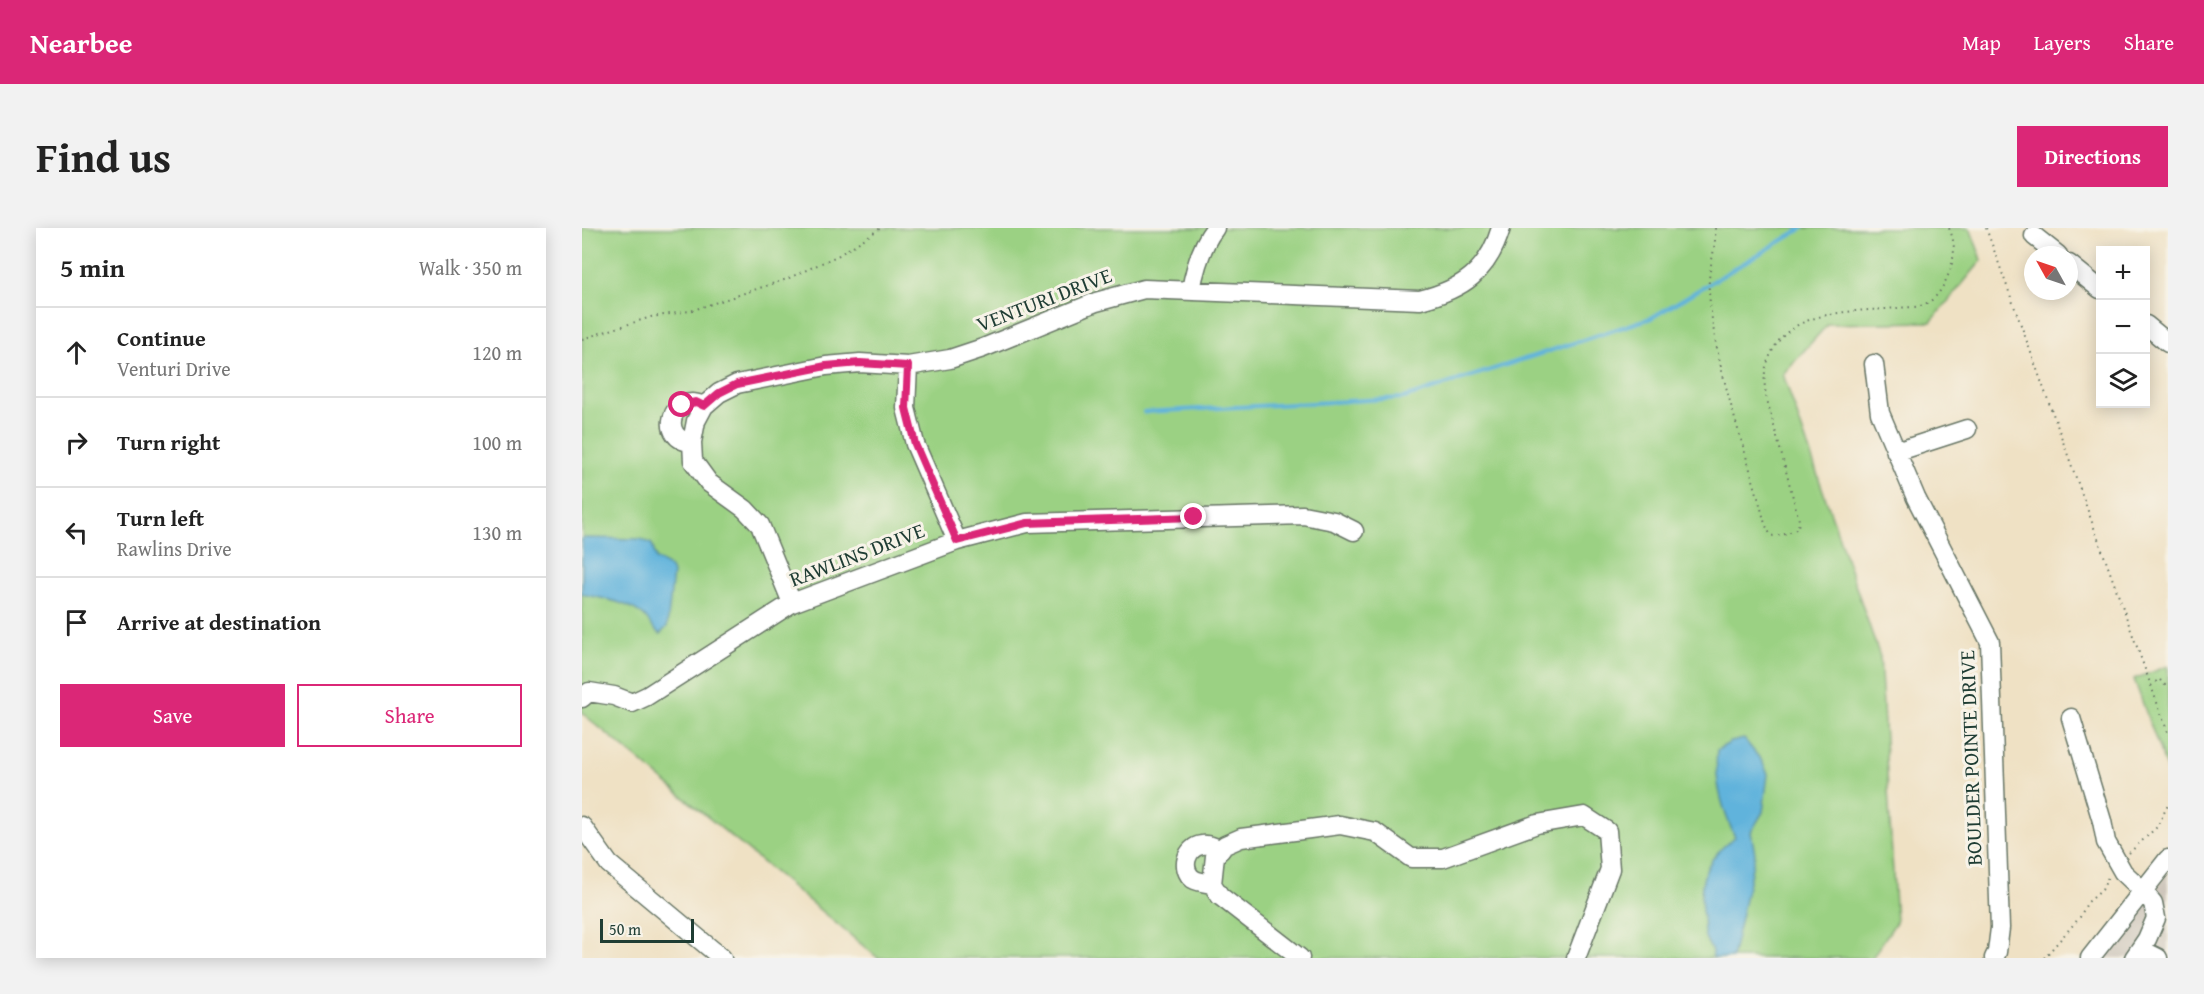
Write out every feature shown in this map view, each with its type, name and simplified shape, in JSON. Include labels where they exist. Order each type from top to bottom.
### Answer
[{"type":"street","points":[[1191,290],[1196,266],[1215,228]]},
{"type":"street","name":"VENTURI DRIVE","points":[[792,603],[759,525],[745,509],[709,483],[693,461],[692,442],[680,440],[672,430],[676,410],[689,402],[696,402],[700,413],[719,393],[737,384],[826,366],[860,363],[908,366],[950,359],[1096,302],[1144,289],[1420,300],[1453,290],[1481,269],[1497,243],[1501,228]]},
{"type":"street","points":[[2034,236],[2047,246]]},
{"type":"street","points":[[2078,271],[2096,286]]},
{"type":"street","points":[[2150,329],[2168,343]]},
{"type":"street","name":"BOULDER POINTE DRIVE","points":[[1874,364],[1880,412],[1896,452],[1916,498],[1990,642],[2000,928],[1994,958]]},
{"type":"street","points":[[908,366],[906,408],[915,444],[957,541]]},
{"type":"street","points":[[1896,452],[1967,429]]},
{"type":"street","name":"RAWLINS DRIVE","points":[[582,698],[589,692],[614,696],[632,703],[647,696],[792,603],[957,541],[1027,523],[1303,515],[1334,521],[1354,531]]},
{"type":"street","points":[[2071,718],[2102,821],[2106,842],[2123,872],[2153,903],[2156,918],[2147,939],[2137,954],[2158,958]]},
{"type":"street","points":[[1300,958],[1220,896],[1212,884],[1215,856],[1225,845],[1241,838],[1340,825],[1375,832],[1412,858],[1443,858],[1537,824],[1584,816],[1607,831],[1610,869],[1576,958]]},
{"type":"street","points":[[582,826],[609,864],[722,958]]},
{"type":"street","points":[[1212,884],[1193,879],[1186,868],[1186,862],[1191,850],[1197,846],[1208,845],[1221,850]]},
{"type":"street","points":[[2090,958],[2168,859]]},
{"type":"path","points":[[582,339],[643,319],[690,311],[726,301],[787,279],[839,255],[882,228]]},
{"type":"path","points":[[1715,228],[1709,291],[1716,349],[1765,524],[1771,536],[1786,534],[1798,528],[1799,520],[1766,396],[1763,376],[1768,358],[1791,329],[1805,322],[1837,314],[1921,306],[1935,298],[1942,291],[1954,253],[1954,240],[1949,228]]},
{"type":"path","points":[[1986,228],[2168,733]]},
{"type":"path","points":[[2151,686],[2159,679],[2168,688]]},
{"type":"path","points":[[2124,858],[2157,827],[2168,805]]},
{"type":"path","points":[[2044,958],[2080,917],[2087,903],[2102,890],[2107,876],[2113,870]]},
{"type":"shaded area","points":[[2168,872],[2168,958],[2104,958]]},
{"type":"green space","points":[[582,228],[1970,228],[1982,260],[1931,322],[1828,324],[1783,374],[1880,657],[1896,922],[1872,958],[878,958],[582,713]]},
{"type":"green space","points":[[2168,666],[2168,773],[2134,679]]},
{"type":"water","points":[[582,538],[641,539],[652,544],[656,559],[668,566],[673,573],[667,627],[660,634],[644,616],[630,607],[582,594]]},
{"type":"water","points":[[1744,739],[1761,760],[1768,774],[1763,812],[1751,832],[1755,854],[1732,958],[1713,958],[1704,932],[1701,905],[1703,882],[1716,854],[1735,837],[1720,794],[1717,750],[1731,742]]},
{"type":"waterway","points":[[1144,412],[1404,398],[1651,318],[1803,228]]},
{"type":"route","points":[[682,405],[696,402],[704,406],[719,393],[737,384],[826,366],[860,363],[908,366],[906,408],[915,444],[957,541],[1027,523],[1194,517]]}]
